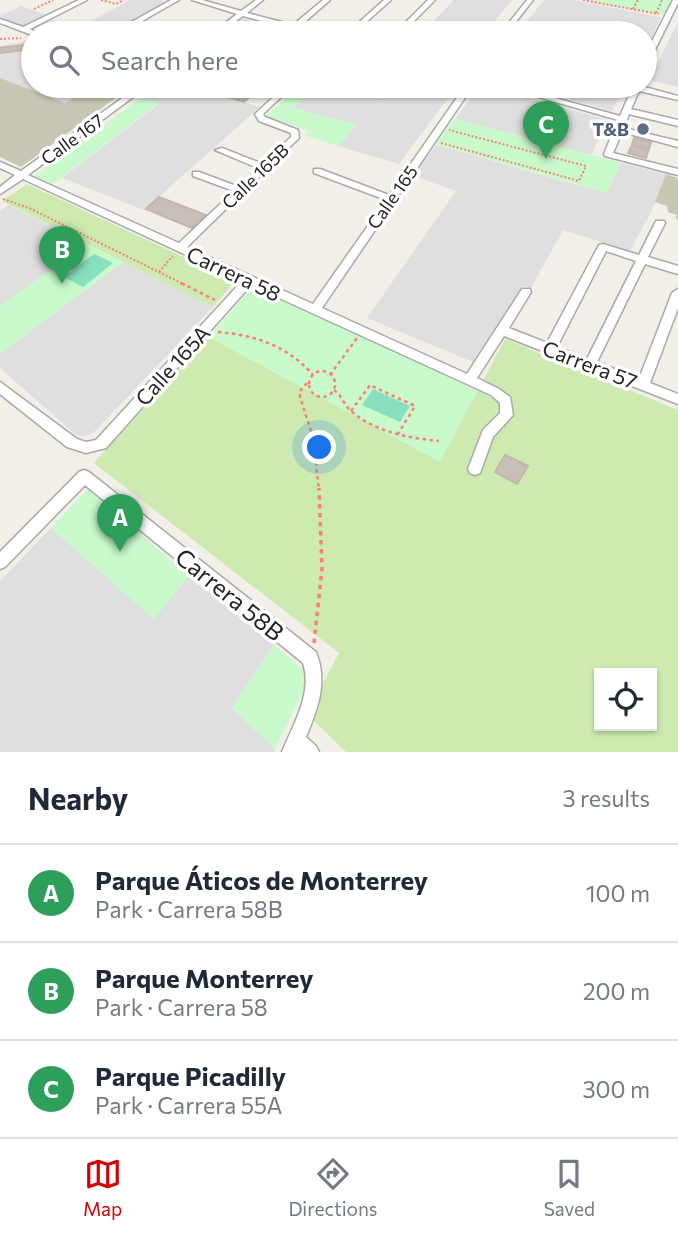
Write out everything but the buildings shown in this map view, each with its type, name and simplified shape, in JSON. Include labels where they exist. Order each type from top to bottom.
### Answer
[{"type":"street","points":[[138,21],[176,0]]},
{"type":"street","points":[[195,0],[270,21]]},
{"type":"street","points":[[231,21],[260,0]]},
{"type":"street","points":[[302,21],[327,0]]},
{"type":"street","points":[[364,21],[388,0]]},
{"type":"street","points":[[410,21],[432,0]]},
{"type":"street","points":[[513,21],[530,0]]},
{"type":"street","points":[[657,37],[676,0]]},
{"type":"street","points":[[40,21],[80,1]]},
{"type":"street","points":[[0,21],[21,28]]},
{"type":"street","points":[[657,92],[678,98]]},
{"type":"street","name":"Calle 167","points":[[0,191],[128,98]]},
{"type":"street","name":"Calle 165B","points":[[180,248],[297,135],[262,119],[259,114],[277,98]]},
{"type":"street","name":"Calle 165","points":[[315,310],[461,98]]},
{"type":"street","points":[[554,98],[625,115],[678,123]]},
{"type":"street","points":[[632,98],[608,154],[678,172]]},
{"type":"street","points":[[619,129],[678,144]]},
{"type":"street","points":[[219,150],[264,167]]},
{"type":"street","name":"Carrera 58","points":[[0,165],[495,392],[506,401],[507,415],[488,434],[475,469]]},
{"type":"street","points":[[317,171],[390,198]]},
{"type":"street","points":[[196,174],[239,190]]},
{"type":"street","points":[[590,364],[660,223]]},
{"type":"street","points":[[550,349],[603,247],[678,270]]},
{"type":"street","name":"Calle 165A","points":[[0,387],[72,443],[82,448],[92,448],[101,444],[249,280]]},
{"type":"street","points":[[469,380],[526,292]]},
{"type":"street","points":[[643,385],[678,293]]},
{"type":"street","name":"Carrera 57","points":[[502,330],[678,399]]},
{"type":"street","points":[[0,562],[85,476]]},
{"type":"street","name":"Carrera 58B","points":[[85,476],[310,658]]},
{"type":"street","points":[[310,658],[316,671],[313,690],[293,745],[310,752]]},
{"type":"path","points":[[34,9],[53,0]]},
{"type":"path","points":[[101,0],[116,4],[124,0]]},
{"type":"path","points":[[583,0],[668,15]]},
{"type":"path","points":[[633,9],[638,0]]},
{"type":"path","points":[[656,13],[662,0]]},
{"type":"path","points":[[15,34],[21,36]]},
{"type":"path","points":[[0,39],[21,38]]},
{"type":"path","points":[[448,130],[586,166],[579,181],[439,143],[448,130]]},
{"type":"path","points":[[0,198],[29,208],[214,299],[217,306]]},
{"type":"path","points":[[159,272],[180,248]]},
{"type":"path","points":[[203,331],[250,336],[278,346],[293,355],[313,375],[330,375],[335,379],[334,390],[351,411],[397,435],[439,441]]},
{"type":"path","points":[[330,375],[362,331]]},
{"type":"path","points":[[310,658],[316,637],[322,572],[319,486],[312,433],[300,400],[300,391],[313,375]]},
{"type":"path","points":[[307,383],[311,393],[317,395],[323,396],[334,390]]},
{"type":"path","points":[[351,411],[370,385],[415,406],[397,435]]},
{"type":"shaded area","points":[[130,0],[160,0],[166,3],[132,21],[91,21]]},
{"type":"shaded area","points":[[454,0],[512,0],[495,21],[434,21]]},
{"type":"shaded area","points":[[544,0],[573,0],[661,17],[657,25],[657,21],[527,21]]},
{"type":"shaded area","points":[[21,6],[47,15],[34,21],[21,21],[21,27],[0,19],[0,16]]},
{"type":"shaded area","points":[[678,22],[678,87],[657,82],[657,64]]},
{"type":"shaded area","points":[[21,42],[21,86],[0,78],[0,46]]},
{"type":"shaded area","points":[[0,78],[21,86],[21,98],[52,98],[65,103],[73,98],[116,98],[21,167],[0,157]]},
{"type":"shaded area","points":[[52,98],[73,98],[65,103]]},
{"type":"shaded area","points":[[229,98],[260,107],[144,210],[62,178],[159,104],[143,99]]},
{"type":"shaded area","points":[[303,98],[448,98],[399,164],[338,146],[357,125],[292,108]]},
{"type":"shaded area","points":[[472,98],[529,98],[608,120],[591,155],[455,119]]},
{"type":"shaded area","points":[[565,98],[619,98],[612,111]]},
{"type":"shaded area","points":[[437,145],[606,193],[621,163],[666,174],[654,206],[630,251],[563,230],[531,288],[523,286],[473,362],[367,318],[456,191],[417,177],[422,171],[417,169]]},
{"type":"shaded area","points":[[666,174],[678,178],[678,219],[675,219],[677,215],[668,212],[667,206],[655,202]]},
{"type":"shaded area","points":[[9,205],[87,244],[0,306],[0,211]]},
{"type":"shaded area","points":[[123,262],[213,307],[94,432],[86,436],[76,435],[0,368],[0,354]]},
{"type":"shaded area","points":[[51,528],[153,618],[189,576],[274,645],[232,708],[275,749],[274,752],[0,752],[0,581]]},
{"type":"green space","points":[[583,0],[672,0],[664,15]]},
{"type":"green space","points":[[141,98],[159,103],[53,184],[34,176]]},
{"type":"green space","points":[[286,98],[303,98],[293,108],[357,125],[338,146],[306,136],[308,130],[265,117]]},
{"type":"green space","points":[[455,119],[621,163],[607,193],[435,144]]},
{"type":"green space","points":[[27,184],[235,281],[213,307],[2,201]]},
{"type":"green space","points":[[87,244],[123,262],[0,354],[0,306]]},
{"type":"green space","points":[[94,254],[113,263],[83,287],[64,277]]},
{"type":"green space","points":[[255,284],[477,391],[440,462],[209,337]]},
{"type":"green space","points":[[209,337],[440,461],[505,339],[678,410],[678,752],[346,752],[307,714],[339,653],[94,463]]},
{"type":"green space","points":[[373,389],[410,406],[400,422],[362,405]]},
{"type":"green space","points":[[88,489],[189,576],[154,619],[51,528]]},
{"type":"green space","points":[[274,645],[311,676],[275,749],[232,708]]},
{"type":"place","name":"T&B","points":[[643,129]]},
{"type":"place","name":"Parque Picadilly","points":[[546,159]]},
{"type":"place","name":"Parque Monterrey","points":[[62,284]]},
{"type":"place","name":"Parque Áticos de Monterrey","points":[[120,552]]}]
